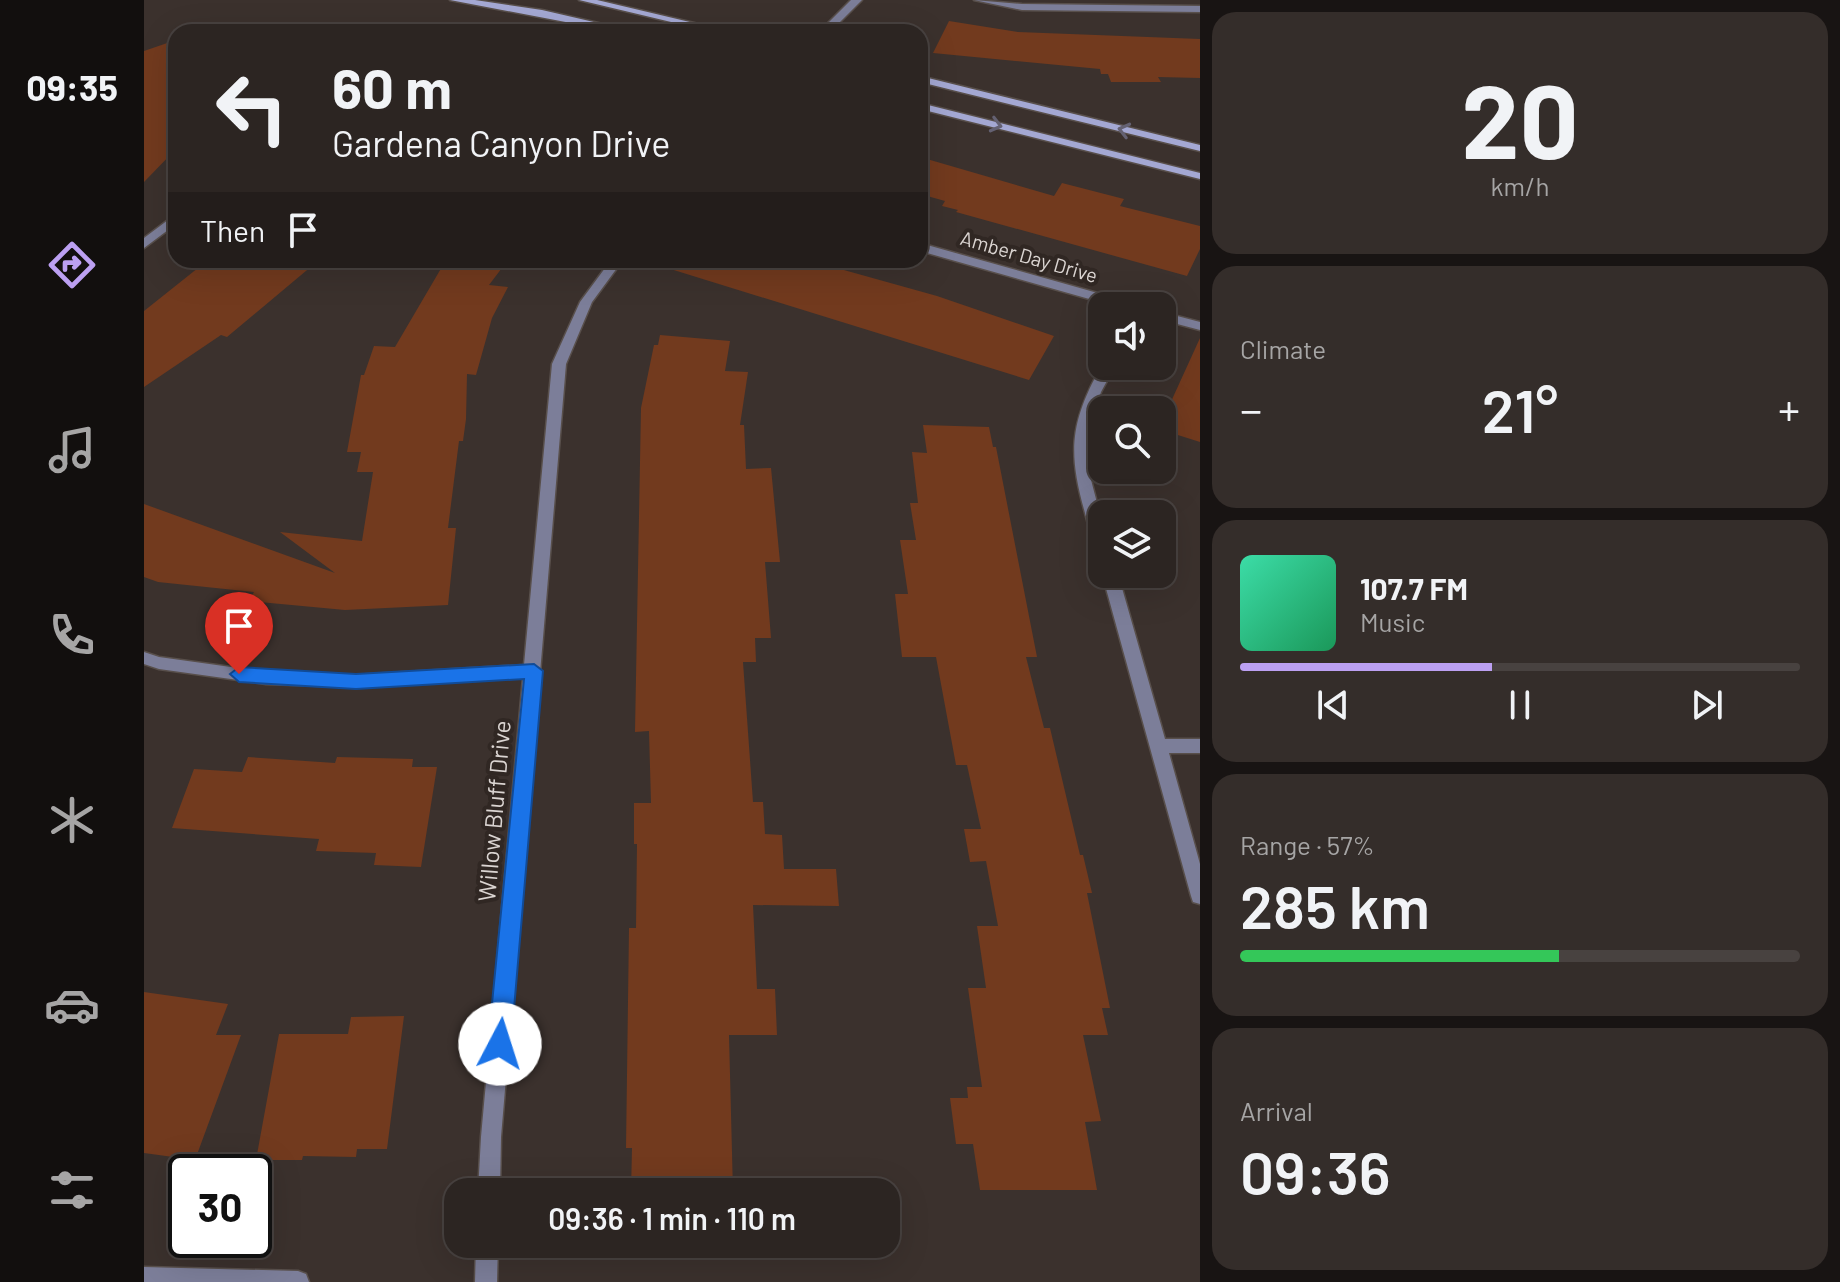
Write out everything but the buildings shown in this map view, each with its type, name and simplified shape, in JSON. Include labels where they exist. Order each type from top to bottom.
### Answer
[{"type":"main road","points":[[455,0],[594,24]]},
{"type":"main road","points":[[584,0],[691,24]]},
{"type":"main road","points":[[928,81],[1200,148]]},
{"type":"main road","points":[[928,108],[1200,176]]},
{"type":"street","points":[[832,24],[857,0]]},
{"type":"street","points":[[979,0],[1022,7],[1200,9]]},
{"type":"street","points":[[144,244],[168,224]]},
{"type":"street","name":"Amber Day Drive","points":[[928,249],[1088,295]]},
{"type":"street","name":"Willow Bluff Drive","points":[[490,1178],[534,671],[552,412],[559,364],[586,302],[611,268]]},
{"type":"street","points":[[1176,320],[1200,326]]},
{"type":"street","points":[[1089,500],[1078,439],[1087,406],[1101,380]]},
{"type":"street","points":[[1114,588],[1200,896]]},
{"type":"street","points":[[144,658],[159,663],[266,678],[356,681],[534,671]]},
{"type":"street","points":[[1158,746],[1200,746]]},
{"type":"street","points":[[486,1282],[487,1258]]},
{"type":"street","points":[[144,1278],[298,1282]]},
{"type":"route","points":[[239,674],[356,681],[534,671],[500,1044]]}]
